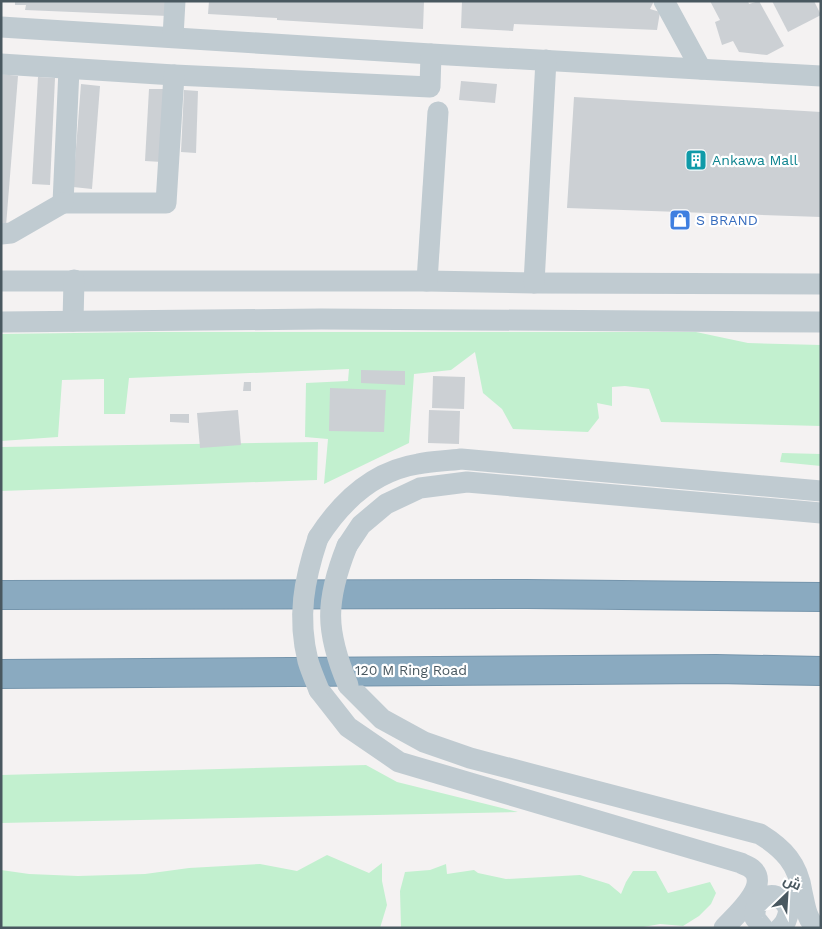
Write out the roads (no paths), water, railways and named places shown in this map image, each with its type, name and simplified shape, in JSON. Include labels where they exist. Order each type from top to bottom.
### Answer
[{"type":"highway","points":[[1,595],[527,594],[821,597]]},
{"type":"highway","name":"120 M Ring Road","points":[[1,674],[716,668],[821,671]]},
{"type":"street","points":[[173,37],[175,1]]},
{"type":"street","points":[[664,1],[701,68]]},
{"type":"street","points":[[1,27],[821,76]]},
{"type":"street","points":[[1,64],[174,75],[430,87],[432,54]]},
{"type":"street","points":[[534,283],[546,60]]},
{"type":"street","points":[[63,202],[69,69]]},
{"type":"street","points":[[1,234],[11,233],[63,202],[166,203],[174,75]]},
{"type":"street","points":[[427,281],[438,112]]},
{"type":"street","points":[[73,321],[74,280]]},
{"type":"street","points":[[1,281],[427,281],[821,284]]},
{"type":"street","points":[[1,322],[321,319],[821,322]]},
{"type":"street","points":[[763,928],[755,918],[758,895],[756,875],[753,869],[741,863],[399,762],[348,727],[319,690],[308,660],[303,630],[303,598],[308,568],[318,538],[326,525],[347,500],[382,474],[417,464],[461,459],[821,491]]},
{"type":"street","points":[[816,928],[804,908],[798,874],[789,857],[776,844],[760,834],[470,758],[424,742],[382,719],[348,685],[336,658],[331,630],[330,601],[336,573],[347,546],[361,525],[386,504],[420,488],[467,482],[821,513]]},
{"type":"street","points":[[785,920],[802,891]]},
{"type":"street","points":[[724,928],[752,897],[758,895],[778,897],[783,900],[785,920]]},
{"type":"place","name":"Ankawa Mall","points":[[696,160]]},
{"type":"place","name":"S BRAND","points":[[680,220]]}]
